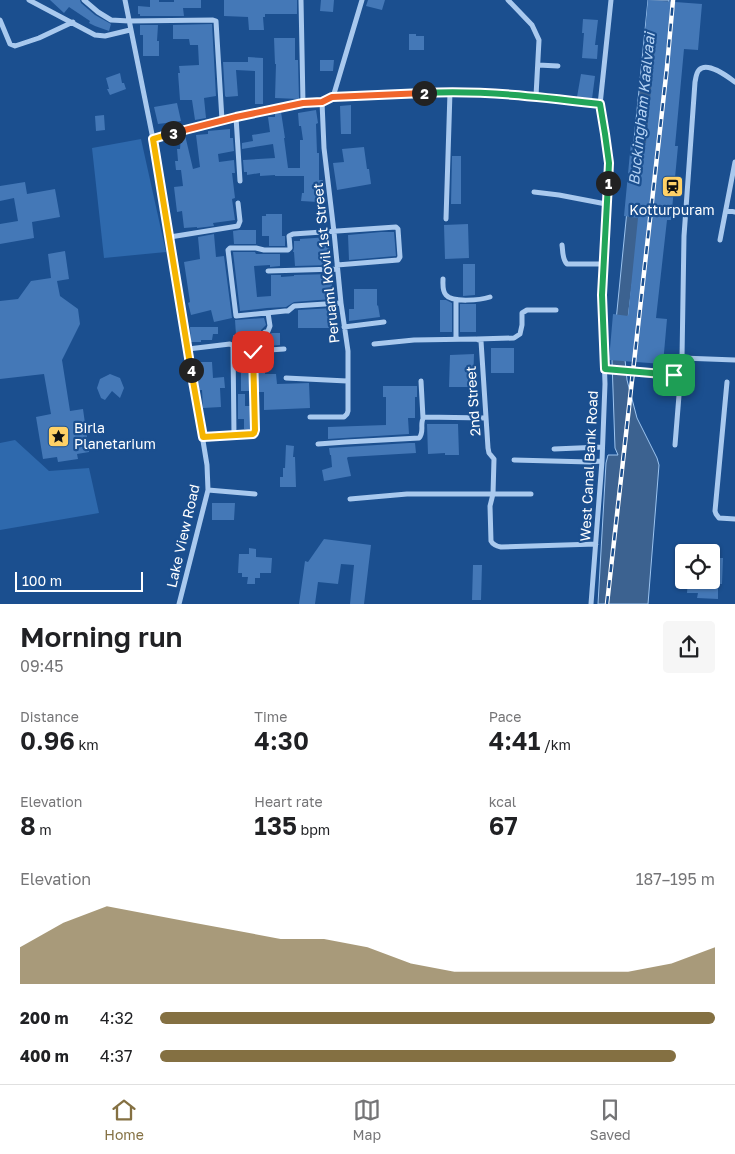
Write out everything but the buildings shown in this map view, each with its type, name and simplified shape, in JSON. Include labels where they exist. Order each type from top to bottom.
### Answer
[{"type":"street","points":[[29,0],[95,35],[100,36],[130,30]]},
{"type":"street","points":[[84,0],[110,20],[216,21],[222,120]]},
{"type":"street","name":"Lake View Road","points":[[124,0],[153,139],[207,465],[208,490],[179,604]]},
{"type":"street","points":[[302,0],[303,103]]},
{"type":"street","points":[[332,97],[362,0]]},
{"type":"street","points":[[508,0],[532,25],[539,40],[536,96]]},
{"type":"street","name":"West Canal Bank Road","points":[[591,604],[608,369],[602,295],[609,163],[600,104],[611,0]]},
{"type":"street","points":[[0,20],[10,44],[15,46],[39,38],[73,22]]},
{"type":"street","points":[[538,65],[558,66]]},
{"type":"street","points":[[675,446],[682,367],[684,236],[695,82],[697,72],[700,68],[706,67],[723,73],[735,82]]},
{"type":"street","points":[[446,220],[450,92]]},
{"type":"street","points":[[153,139],[222,120],[303,103],[322,102],[332,97],[450,92],[536,96],[600,104]]},
{"type":"street","name":"Peruaml Kovil 1st Street","points":[[310,418],[341,418],[346,416],[348,411],[348,351],[324,148],[322,102]]},
{"type":"street","points":[[236,117],[240,181]]},
{"type":"street","points":[[720,240],[735,162]]},
{"type":"street","points":[[534,192],[606,204]]},
{"type":"street","points":[[170,237],[238,226],[240,221],[238,204]]},
{"type":"street","points":[[726,210],[735,212]]},
{"type":"street","points":[[268,271],[337,267],[398,260],[400,257],[399,232],[396,227],[291,235],[289,236],[290,248],[288,250],[228,249],[235,316],[288,311],[294,306],[341,303]]},
{"type":"street","points":[[562,245],[567,264],[603,264]]},
{"type":"street","points":[[443,279],[444,293],[448,298],[456,300],[490,298]]},
{"type":"street","points":[[456,300],[456,339]]},
{"type":"street","points":[[374,344],[414,340],[514,338],[520,334],[522,313],[524,311],[556,310]]},
{"type":"street","points":[[265,332],[269,329],[268,313]]},
{"type":"street","points":[[344,327],[384,322]]},
{"type":"street","name":"2nd Street","points":[[478,340],[488,448],[489,453],[494,459],[493,494],[490,506],[491,541],[494,545],[501,547],[596,544]]},
{"type":"street","points":[[188,349],[230,344],[233,346],[234,435]]},
{"type":"street","points":[[203,437],[253,434],[255,432],[253,352],[284,349]]},
{"type":"street","points":[[682,358],[735,360]]},
{"type":"street","points":[[608,369],[670,375],[677,374],[682,367]]},
{"type":"street","points":[[286,378],[348,381]]},
{"type":"street","points":[[318,444],[419,438],[422,434],[423,418],[420,381]]},
{"type":"street","points":[[727,382],[716,514],[719,518],[735,519]]},
{"type":"street","points":[[423,418],[485,418]]},
{"type":"street","points":[[554,449],[602,447]]},
{"type":"street","points":[[514,460],[602,461]]},
{"type":"street","points":[[208,490],[254,494]]},
{"type":"street","points":[[350,499],[407,494],[531,494]]},
{"type":"shaded area","points":[[141,139],[166,252],[104,258],[92,148]]},
{"type":"shaded area","points":[[15,440],[49,471],[89,468],[99,513],[0,530],[0,443]]},
{"type":"water","name":"Buckingham Kaalvaai","points":[[648,0],[669,0],[624,349],[627,380],[637,418],[659,465],[648,604],[598,604],[606,463],[608,455],[618,455],[615,448],[612,361]]},
{"type":"railway","points":[[607,604],[673,0]]},
{"type":"place","name":"Kotturpuram","points":[[672,187]]},
{"type":"place","name":"Birla Planetarium","points":[[58,436]]},
{"type":"route","points":[[253,352],[254,433],[203,437],[153,139],[222,120],[303,103],[322,102],[332,97],[450,92],[536,96],[600,104],[609,163],[602,295],[605,369],[674,375]]}]
